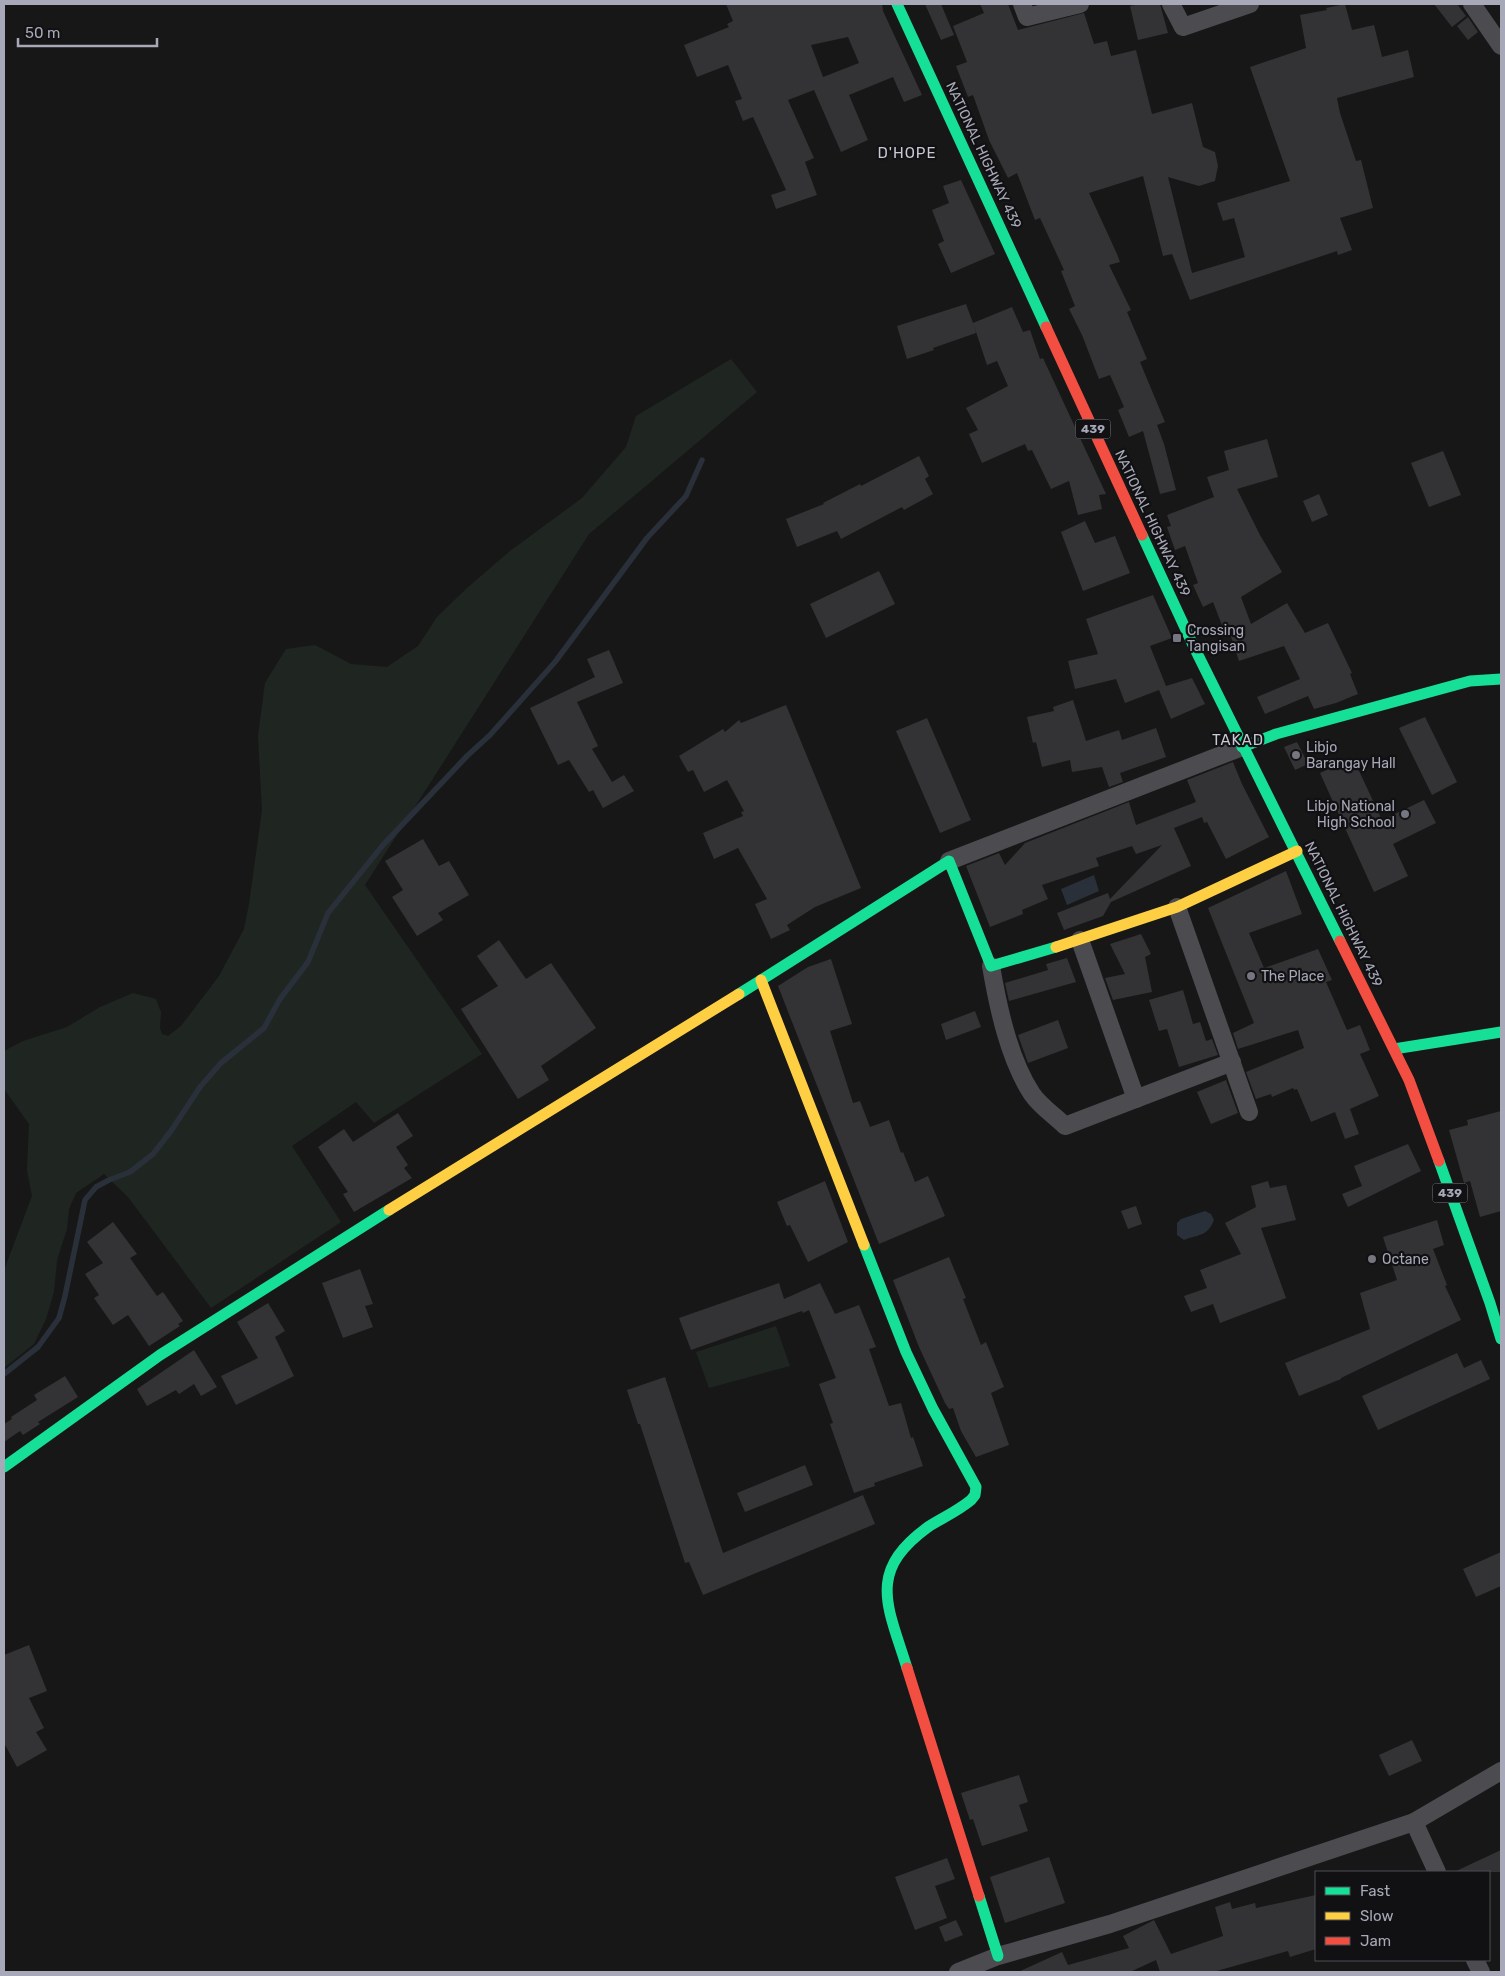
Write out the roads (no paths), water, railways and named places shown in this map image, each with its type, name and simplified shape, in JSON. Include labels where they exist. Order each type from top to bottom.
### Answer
[{"type":"street","name":"NATIONAL HIGHWAY 439","points":[[897,4],[1193,645],[1242,747],[1394,1049]]},
{"type":"street","points":[[1022,4],[1027,17],[1080,4]]},
{"type":"street","points":[[1171,4],[1183,28],[1250,4]]},
{"type":"street","points":[[1472,4],[1501,46]]},
{"type":"street","points":[[4,1467],[160,1355],[949,861],[1276,734],[1470,681],[1501,679]]},
{"type":"street","points":[[991,966],[1080,940],[1177,908],[1296,851]]},
{"type":"street","points":[[949,861],[991,966],[996,998],[1014,1058],[1033,1095],[1065,1126],[1232,1062]]},
{"type":"street","points":[[1177,908],[1249,1112]]},
{"type":"street","points":[[1080,940],[1136,1099]]},
{"type":"street","points":[[761,980],[906,1352],[933,1409],[975,1483],[976,1492],[973,1498],[924,1531],[897,1556],[889,1570],[886,1591],[895,1631],[998,1956]]},
{"type":"street","points":[[1394,1049],[1501,1032]]},
{"type":"street","name":"439","points":[[1394,1049],[1409,1080],[1490,1303],[1501,1339]]},
{"type":"street","points":[[958,1972],[998,1956],[1110,1924],[1414,1822],[1501,1771]]},
{"type":"street","points":[[1414,1822],[1436,1871]]},
{"type":"waterway","points":[[4,1374],[38,1347],[59,1318],[85,1200],[96,1187],[130,1172],[153,1154],[171,1131],[200,1087],[221,1063],[264,1028],[280,999],[308,962],[328,913],[383,845],[467,756],[490,735],[555,662],[647,538],[686,496],[702,460]]},
{"type":"place","name":"Crossing Tangisan","points":[[1177,638]]},
{"type":"place","name":"Libjo Barangay Hall","points":[[1296,755]]},
{"type":"place","name":"Libjo National High School","points":[[1405,814]]},
{"type":"place","name":"The Place","points":[[1251,976]]},
{"type":"place","name":"Octane","points":[[1372,1259]]},
{"type":"district","name":"D'HOPE","points":[[907,153]]},
{"type":"district","name":"TAKAD","points":[[1238,740]]}]
